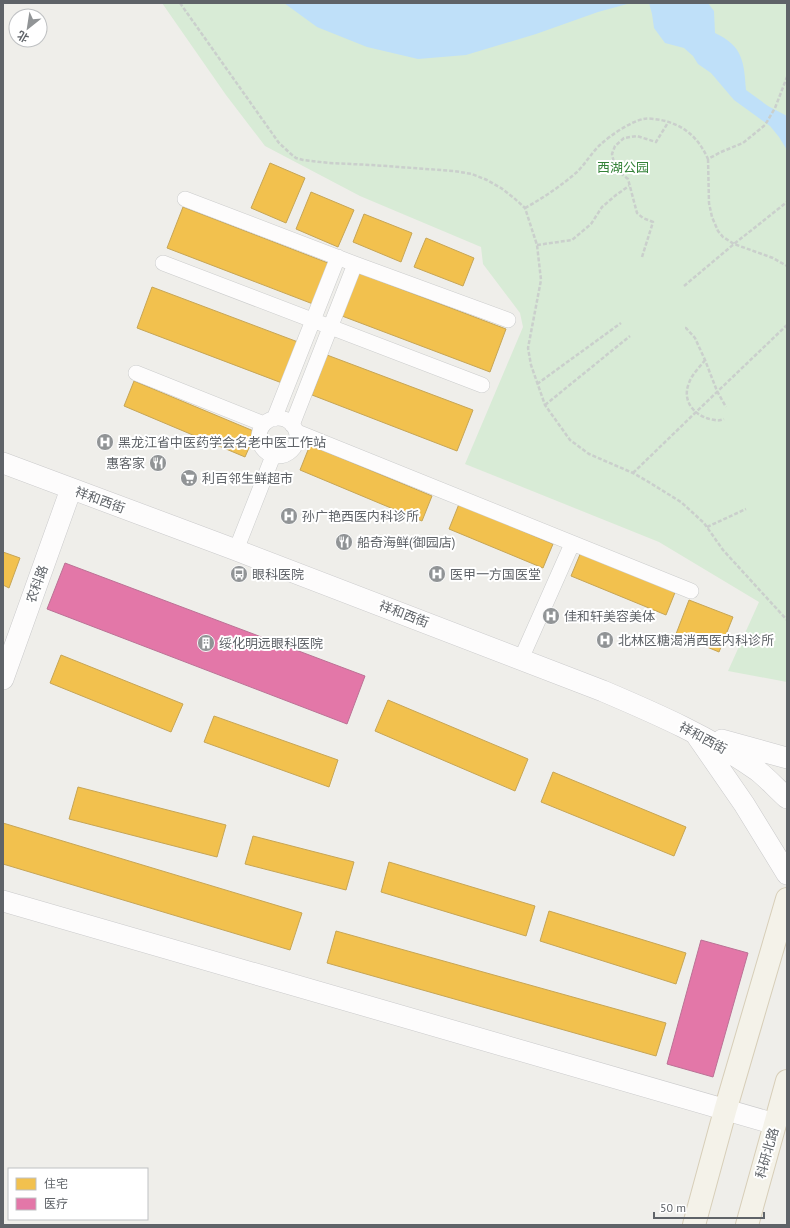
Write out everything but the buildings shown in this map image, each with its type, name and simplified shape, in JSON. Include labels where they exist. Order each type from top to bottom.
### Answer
[{"type":"main road","name":"祥和西街","points":[[3,463],[236,550],[604,691],[656,714],[728,751],[759,772],[787,798]]},
{"type":"main road","name":"农科路","points":[[3,679],[71,489]]},
{"type":"main road","points":[[695,733],[787,758]]},
{"type":"main road","points":[[695,733],[744,804],[787,874]]},
{"type":"main road","points":[[694,1225],[725,1111],[787,899]]},
{"type":"main road","points":[[3,901],[725,1111],[781,1118]]},
{"type":"main road","name":"科研北路","points":[[747,1225],[781,1118],[787,1081]]},
{"type":"street","points":[[185,199],[355,264],[508,320]]},
{"type":"street","points":[[136,373],[269,421],[283,419],[289,422],[294,429],[297,439],[292,451],[286,455],[273,456],[263,450],[260,444],[259,432],[269,421],[313,321],[338,257]]},
{"type":"street","points":[[163,263],[482,385]]},
{"type":"street","points":[[294,429],[330,327],[355,264]]},
{"type":"street","points":[[294,429],[572,544],[691,591]]},
{"type":"street","points":[[236,550],[273,456]]},
{"type":"street","points":[[521,659],[572,544]]},
{"type":"path","points":[[708,159],[743,143],[765,125],[775,108],[787,77]]},
{"type":"path","points":[[525,208],[563,184],[578,171],[600,145],[613,134],[643,119],[655,118],[683,127],[693,136],[702,148],[708,159],[709,203],[712,217],[718,231],[734,244],[773,258],[787,266]]},
{"type":"path","points":[[642,257],[653,222],[643,218],[637,213],[628,179],[619,172],[614,163],[612,154],[615,146],[624,138],[637,136],[656,142],[669,122]]},
{"type":"path","points":[[537,245],[572,240],[591,224],[602,206],[629,186]]},
{"type":"path","points":[[684,286],[787,202]]},
{"type":"path","points":[[537,384],[621,323]]},
{"type":"path","points":[[633,473],[787,325]]},
{"type":"path","points":[[685,328],[695,338],[717,391],[726,407]]},
{"type":"path","points":[[545,405],[630,336]]},
{"type":"path","points":[[705,360],[688,383],[688,404],[695,413],[704,417],[715,420],[724,419]]},
{"type":"path","points":[[707,527],[746,509]]},
{"type":"green space","name":"西湖公园","points":[[162,3],[787,3],[787,682],[728,671],[759,602],[659,542],[465,464],[523,327],[520,313],[483,264],[481,247],[360,196],[265,146],[226,95]]},
{"type":"water","points":[[284,3],[631,3],[598,12],[536,34],[466,55],[418,59],[367,47],[317,27]]},
{"type":"water","points":[[649,3],[708,3],[714,11],[715,33],[731,43],[737,49],[743,63],[746,90],[768,106],[787,116],[787,150],[770,126],[734,100],[711,73],[698,64],[693,56],[684,48],[665,43],[654,28]]},
{"type":"place","name":"黑龙江省中医药学会名老中医工作站","points":[[105,442]]},
{"type":"place","name":"惠客家","points":[[158,463]]},
{"type":"place","name":"利百邻生鲜超市","points":[[189,478]]},
{"type":"place","name":"孙广艳西医内科诊所","points":[[289,516]]},
{"type":"place","name":"船奇海鲜(御园店)","points":[[344,542]]},
{"type":"place","name":"眼科医院","points":[[239,574]]},
{"type":"place","name":"医甲一方国医堂","points":[[437,574]]},
{"type":"place","name":"佳和轩美容美体","points":[[551,616]]},
{"type":"place","name":"北林区糖渴消西医内科诊所","points":[[605,640]]},
{"type":"place","name":"绥化明远眼科医院","points":[[206,643]]}]
